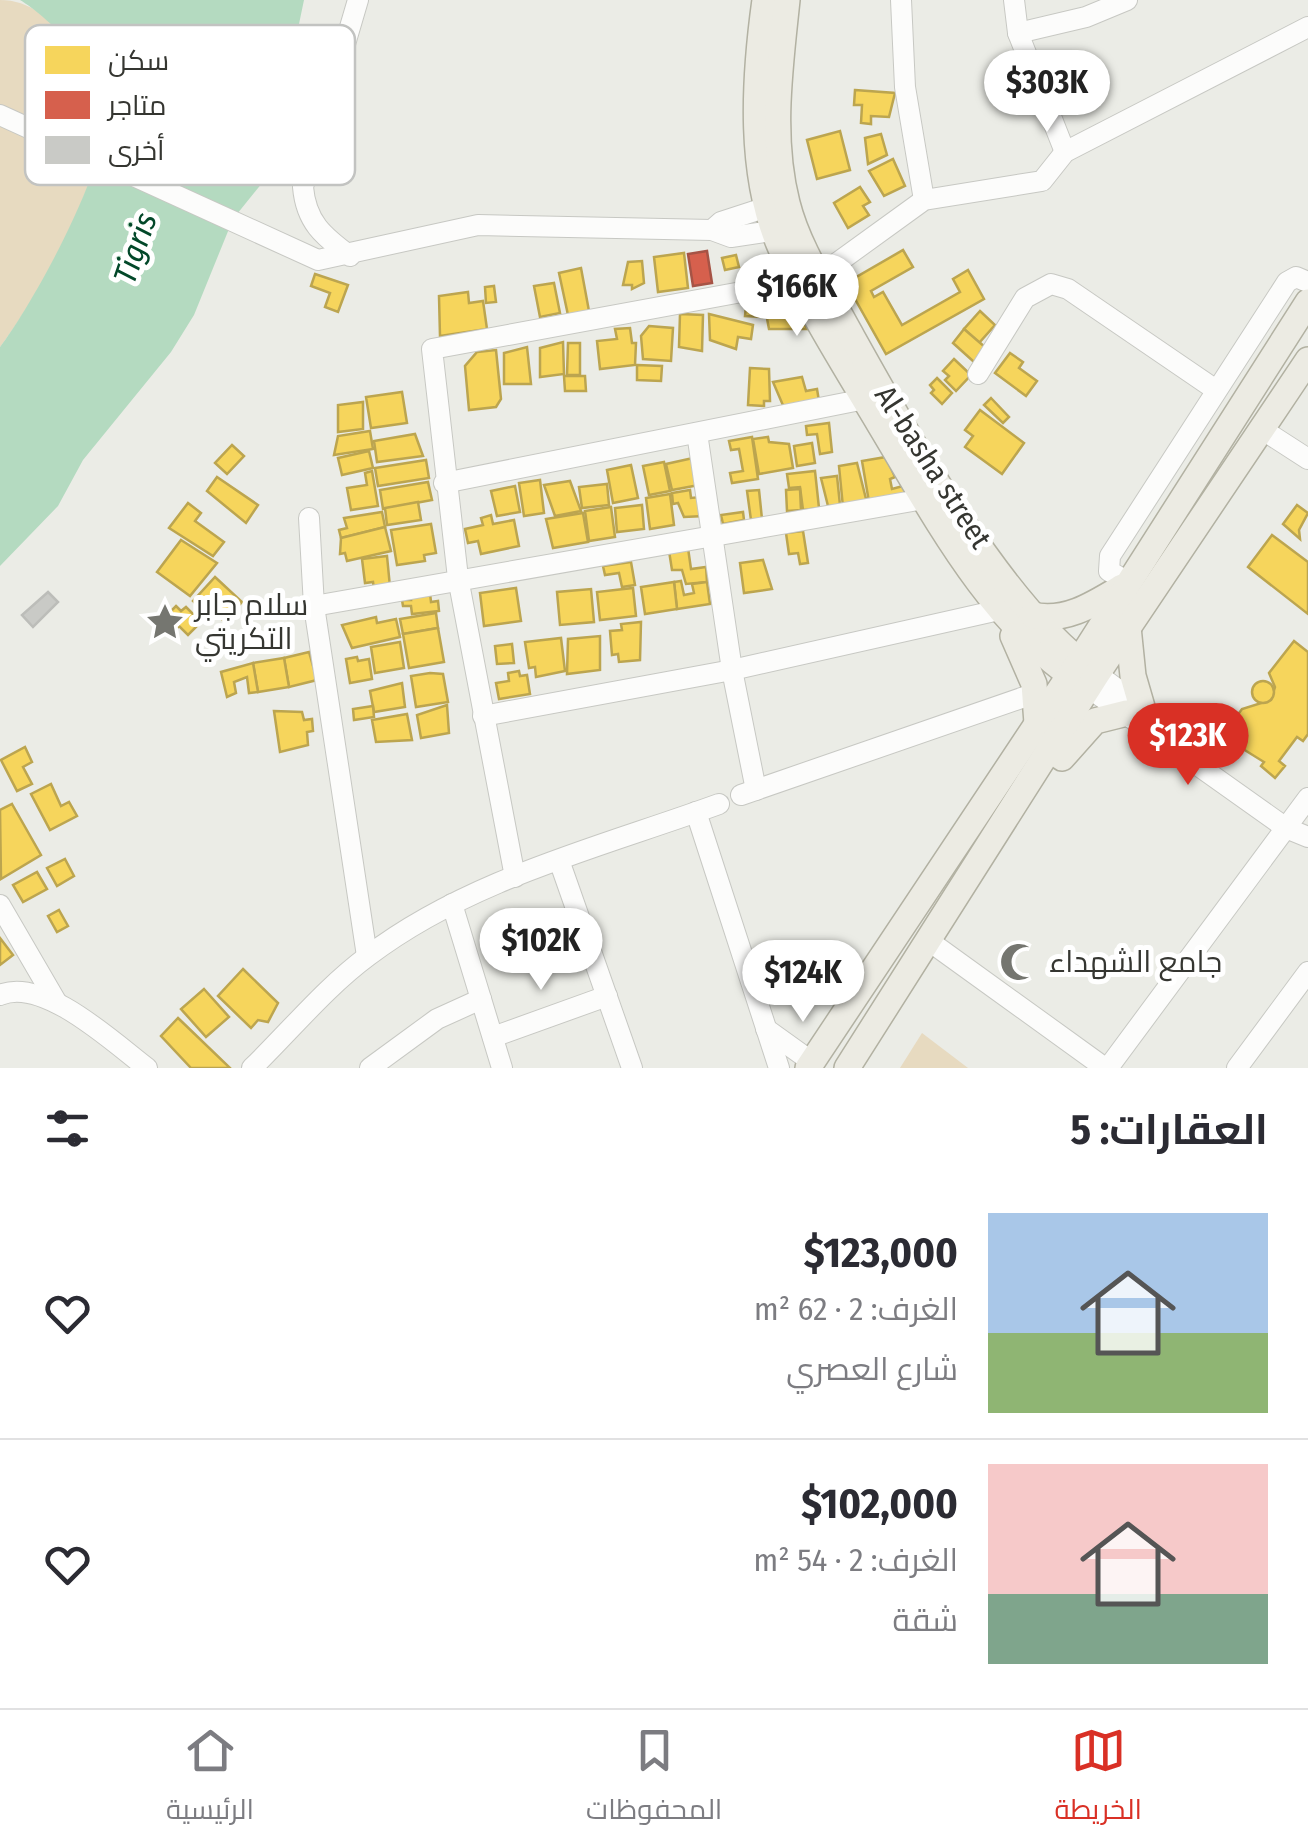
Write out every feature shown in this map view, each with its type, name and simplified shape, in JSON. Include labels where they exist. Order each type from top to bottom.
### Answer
[{"type":"main road","points":[[764,0],[758,94],[769,219],[808,279],[864,399],[924,499],[1014,616],[1083,675]]},
{"type":"main road","name":"Al-basha street","points":[[788,0],[778,102],[783,181],[808,279],[909,433],[1014,616]]},
{"type":"main road","points":[[848,1068],[1027,786],[1127,583],[1308,302]]},
{"type":"main road","points":[[810,1065],[1037,723],[1128,628],[1308,360]]},
{"type":"main road","points":[[1014,616],[1052,618],[1071,614],[1127,583]]},
{"type":"main road","points":[[1014,616],[1036,693],[1037,723]]},
{"type":"main road","points":[[1027,786],[1058,763],[1086,728],[1105,716],[1134,710],[1128,628]]},
{"type":"street","points":[[351,25],[358,0]]},
{"type":"street","points":[[901,0],[905,87],[924,200]]},
{"type":"street","points":[[1014,0],[1018,33],[1065,152]]},
{"type":"street","points":[[1018,33],[1086,17],[1127,0]]},
{"type":"street","points":[[515,877],[458,578],[444,483],[432,349],[808,279],[924,200],[1031,185],[1048,177],[1065,152],[1308,27]]},
{"type":"street","points":[[0,115],[25,127]]},
{"type":"street","points":[[149,185],[295,254],[318,260],[490,224],[712,230],[721,222],[769,219]]},
{"type":"street","points":[[304,185],[306,210],[317,230],[350,256]]},
{"type":"street","points":[[1127,583],[1109,571],[1110,556],[1286,282],[1296,278],[1308,282]]},
{"type":"street","points":[[978,374],[1025,298],[1050,284],[1068,289],[1216,390]]},
{"type":"street","points":[[444,483],[864,399]]},
{"type":"street","points":[[1264,430],[1308,459]]},
{"type":"street","points":[[698,432],[749,792],[1036,693]]},
{"type":"street","points":[[314,606],[713,532],[924,499]]},
{"type":"street","points":[[309,518],[314,606],[367,956]]},
{"type":"street","points":[[482,716],[1014,616]]},
{"type":"street","points":[[1083,675],[1299,829]]},
{"type":"street","points":[[929,942],[1107,1068],[1299,829],[1308,798]]},
{"type":"street","points":[[252,1068],[367,956],[452,904],[515,877],[719,804]]},
{"type":"street","points":[[696,812],[779,1068]]},
{"type":"street","points":[[560,862],[632,1068]]},
{"type":"street","points":[[452,904],[496,1058],[606,996]]},
{"type":"street","points":[[0,905],[57,1002]]},
{"type":"street","points":[[1237,1068],[1308,972]]},
{"type":"street","points":[[0,995],[28,992],[57,1002],[144,1067]]},
{"type":"street","points":[[370,1068],[437,1019],[481,998]]},
{"type":"street","points":[[766,1029],[810,1065]]},
{"type":"shaded area","points":[[0,0],[30,7],[53,25],[25,25],[25,185],[88,185],[52,264],[0,347]]},
{"type":"shaded area","points":[[922,1033],[968,1068],[900,1068]]},
{"type":"water","points":[[20,0],[304,0],[299,25],[51,25]]},
{"type":"water","name":"Tigris","points":[[261,185],[233,219],[194,315],[171,352],[83,460],[58,506],[0,566],[0,347],[51,263],[87,188]]},
{"type":"building: سكن","points":[[855,90],[895,93],[889,117],[871,116],[871,124],[861,123],[862,105],[854,105]]},
{"type":"building: سكن","points":[[840,131],[850,170],[817,179],[807,140]]},
{"type":"building: سكن","points":[[881,134],[887,155],[868,164],[865,138]]},
{"type":"building: سكن","points":[[893,159],[905,186],[884,196],[869,171]]},
{"type":"building: سكن","points":[[860,187],[870,202],[863,206],[869,215],[848,228],[834,203]]},
{"type":"building: سكن","points":[[903,250],[913,267],[871,291],[874,297],[883,292],[902,325],[960,292],[953,279],[968,270],[984,299],[886,354],[846,283]]},
{"type":"building: سكن","points":[[684,253],[688,288],[658,292],[654,257]]},
{"type":"building: سكن","points":[[736,255],[739,267],[725,270],[722,258]]},
{"type":"building: سكن","points":[[642,261],[644,283],[632,289],[632,285],[623,285],[628,262]]},
{"type":"building: سكن","points":[[581,268],[589,311],[568,315],[559,273]]},
{"type":"building: سكن","points":[[315,274],[348,285],[338,312],[325,307],[330,293],[311,286]]},
{"type":"building: سكن","points":[[554,283],[560,313],[540,317],[534,286]]},
{"type":"building: سكن","points":[[494,286],[496,302],[486,303],[485,287]]},
{"type":"building: سكن","points":[[468,292],[469,303],[483,301],[487,329],[440,336],[439,296]]},
{"type":"building: سكن","points":[[771,293],[789,293],[807,329],[769,329],[765,308],[776,304]]},
{"type":"building: سكن","points":[[754,301],[763,302],[762,317],[745,316],[746,305],[754,306]]},
{"type":"building: سكن","points":[[980,311],[995,325],[979,343],[964,329]]},
{"type":"building: سكن","points":[[680,314],[703,315],[702,351],[679,347]]},
{"type":"building: سكن","points":[[709,314],[753,325],[751,339],[738,337],[736,349],[710,340]]},
{"type":"building: سكن","points":[[649,326],[673,328],[671,361],[643,359],[641,336]]},
{"type":"building: سكن","points":[[630,328],[632,343],[636,343],[635,365],[600,369],[597,341],[617,339],[615,329]]},
{"type":"building: سكن","points":[[964,329],[986,348],[974,362],[953,343]]},
{"type":"building: سكن","points":[[563,342],[564,374],[540,377],[540,348]]},
{"type":"building: سكن","points":[[568,343],[580,343],[580,375],[567,375]]},
{"type":"building: سكن","points":[[527,347],[531,384],[504,384],[504,353]]},
{"type":"building: سكن","points":[[496,350],[501,399],[496,407],[469,410],[465,366],[477,352]]},
{"type":"building: سكن","points":[[1010,353],[1023,362],[1019,368],[1037,381],[1026,396],[995,373]]},
{"type":"building: سكن","points":[[954,359],[971,375],[956,391],[945,380],[949,376],[943,371]]},
{"type":"building: سكن","points":[[637,365],[662,366],[661,381],[637,380]]},
{"type":"building: سكن","points":[[750,368],[769,369],[770,401],[764,401],[764,406],[748,405]]},
{"type":"building: سكن","points":[[564,376],[585,376],[586,391],[565,391]]},
{"type":"building: سكن","points":[[802,377],[806,391],[817,389],[819,401],[785,410],[773,382]]},
{"type":"building: سكن","points":[[937,378],[952,393],[942,404],[931,393],[934,390],[930,385]]},
{"type":"building: سكن","points":[[402,392],[407,423],[371,428],[366,397]]},
{"type":"building: سكن","points":[[991,398],[1009,417],[1003,423],[984,405]]},
{"type":"building: سكن","points":[[363,402],[363,429],[338,432],[338,405]]},
{"type":"building: سكن","points":[[980,410],[1024,443],[1002,474],[965,447],[973,436],[965,430]]},
{"type":"building: سكن","points":[[829,423],[832,452],[820,454],[817,434],[807,435],[806,426]]},
{"type":"building: سكن","points":[[370,431],[373,449],[334,455],[338,436]]},
{"type":"building: سكن","points":[[415,434],[423,456],[377,462],[374,441]]},
{"type":"building: سكن","points":[[752,437],[758,479],[732,483],[730,473],[743,471],[739,449],[731,450],[729,441]]},
{"type":"building: سكن","points":[[768,437],[769,442],[789,444],[793,468],[759,474],[753,439]]},
{"type":"building: سكن","points":[[812,443],[815,463],[797,466],[794,446]]},
{"type":"building: سكن","points":[[232,445],[244,456],[227,474],[215,463]]},
{"type":"building: سكن","points":[[369,451],[373,468],[342,475],[338,458]]},
{"type":"building: سكن","points":[[886,457],[895,477],[890,479],[892,489],[903,486],[908,494],[869,502],[862,461]]},
{"type":"building: سكن","points":[[693,458],[699,485],[672,490],[666,464]]},
{"type":"building: سكن","points":[[426,460],[429,478],[378,486],[375,468]]},
{"type":"building: سكن","points":[[664,462],[670,491],[649,495],[643,466]]},
{"type":"building: سكن","points":[[857,463],[867,503],[843,507],[839,466]]},
{"type":"building: سكن","points":[[631,465],[638,498],[613,503],[607,470]]},
{"type":"building: سكن","points":[[372,471],[378,506],[351,510],[347,488],[367,485],[365,473]]},
{"type":"building: سكن","points":[[815,471],[819,508],[803,510],[800,487],[789,488],[787,474]]},
{"type":"building: سكن","points":[[837,476],[840,505],[828,506],[821,478]]},
{"type":"building: سكن","points":[[217,477],[258,505],[246,523],[207,491]]},
{"type":"building: سكن","points":[[540,480],[544,513],[524,516],[519,483]]},
{"type":"building: سكن","points":[[570,481],[581,511],[555,516],[544,485]]},
{"type":"building: سكن","points":[[428,482],[432,500],[383,509],[380,490]]},
{"type":"building: سكن","points":[[607,484],[609,505],[582,508],[579,487]]},
{"type":"building: سكن","points":[[515,486],[520,512],[497,516],[491,491]]},
{"type":"building: سكن","points":[[800,489],[801,510],[787,511],[786,490]]},
{"type":"building: سكن","points":[[690,490],[691,498],[701,497],[704,516],[684,517],[678,503],[673,504],[672,493]]},
{"type":"building: سكن","points":[[759,490],[762,519],[751,520],[747,491]]},
{"type":"building: سكن","points":[[670,494],[674,525],[650,529],[646,498]]},
{"type":"building: سكن","points":[[418,502],[421,520],[387,525],[385,508]]},
{"type":"building: سكن","points":[[188,503],[201,513],[195,521],[224,542],[213,556],[169,528]]},
{"type":"building: سكن","points":[[642,505],[644,529],[617,532],[615,508]]},
{"type":"building: سكن","points":[[1297,505],[1308,513],[1299,530],[1300,539],[1283,524]]},
{"type":"building: سكن","points":[[611,507],[615,537],[589,541],[585,511]]},
{"type":"building: سكن","points":[[382,512],[385,527],[341,538],[339,530],[347,528],[344,518]]},
{"type":"building: سكن","points":[[743,512],[744,520],[723,524],[721,515]]},
{"type":"building: سكن","points":[[583,513],[588,542],[553,548],[546,519]]},
{"type":"building: سكن","points":[[491,515],[493,524],[514,520],[519,546],[481,554],[478,541],[468,543],[465,529],[483,525],[481,518]]},
{"type":"building: سكن","points":[[431,524],[436,553],[424,555],[425,561],[397,565],[391,530]]},
{"type":"building: سكن","points":[[385,527],[391,551],[347,561],[345,553],[340,554],[341,538]]},
{"type":"building: سكن","points":[[803,531],[808,563],[800,564],[798,553],[789,554],[786,533]]},
{"type":"building: سكن","points":[[1272,535],[1308,562],[1308,614],[1248,567]]},
{"type":"building: سكن","points":[[181,540],[217,563],[190,596],[157,572]]},
{"type":"building: سكن","points":[[688,548],[691,569],[706,567],[707,582],[686,584],[682,570],[672,570],[669,551]]},
{"type":"building: سكن","points":[[387,556],[390,587],[374,589],[373,582],[365,583],[362,559]]},
{"type":"building: سكن","points":[[763,560],[772,589],[744,593],[740,563]]},
{"type":"building: سكن","points":[[631,562],[635,585],[622,587],[619,573],[605,575],[603,566]]},
{"type":"building: سكن","points":[[215,577],[242,602],[224,621],[206,604],[203,611],[193,601]]},
{"type":"building: سكن","points":[[681,581],[684,595],[694,593],[692,584],[707,582],[710,604],[677,609],[674,582]]},
{"type":"building: سكن","points":[[674,582],[677,609],[645,614],[641,587]]},
{"type":"building: سكن","points":[[516,588],[521,621],[484,626],[480,593]]},
{"type":"building: سكن","points":[[633,588],[636,616],[600,620],[597,592]]},
{"type":"building: سكن","points":[[591,589],[594,622],[560,625],[557,592]]},
{"type":"building: سكن","points":[[430,593],[431,602],[438,601],[439,611],[412,614],[411,606],[403,606],[402,600],[411,600],[410,594]]},
{"type":"building: سكن","points":[[176,606],[181,611],[186,607],[201,622],[188,635],[179,626],[173,632],[166,626],[171,621],[166,616]]},
{"type":"building: سكن","points":[[436,613],[438,628],[403,634],[400,619]]},
{"type":"building: سكن","points":[[376,617],[377,623],[396,619],[400,637],[352,648],[342,625]]},
{"type":"building: سكن","points":[[641,622],[640,660],[619,662],[618,654],[612,655],[610,631],[622,630],[621,624]]},
{"type":"building: سكن","points":[[438,628],[444,662],[409,668],[403,634]]},
{"type":"building: سكن","points":[[600,636],[600,670],[567,674],[568,639]]},
{"type":"building: سكن","points":[[561,638],[565,671],[536,677],[535,667],[529,668],[525,642]]},
{"type":"building: سكن","points":[[1294,641],[1308,652],[1308,734],[1303,741],[1297,737],[1279,761],[1285,766],[1275,778],[1261,766],[1264,762],[1222,736],[1242,709],[1271,700],[1275,687],[1269,673]]},
{"type":"building: سكن","points":[[400,642],[404,668],[375,673],[371,647]]},
{"type":"building: سكن","points":[[512,644],[514,663],[497,664],[495,646]]},
{"type":"building: سكن","points":[[309,652],[317,680],[289,687],[284,658]]},
{"type":"building: سكن","points":[[357,657],[358,661],[369,659],[372,679],[350,683],[346,659]]},
{"type":"building: سكن","points":[[284,658],[289,687],[258,692],[253,663]]},
{"type":"building: سكن","points":[[253,663],[258,692],[249,693],[247,677],[234,682],[236,693],[227,697],[221,672]]},
{"type":"building: سكن","points":[[519,671],[520,676],[527,675],[530,694],[499,699],[496,683],[509,681],[508,673]]},
{"type":"building: سكن","points":[[443,674],[448,702],[416,707],[411,676]]},
{"type":"building: سكن","points":[[1263,681],[1274,692],[1263,703],[1252,692]]},
{"type":"building: سكن","points":[[402,683],[405,707],[374,712],[370,691]]},
{"type":"building: سكن","points":[[447,705],[449,733],[421,738],[417,715]]},
{"type":"building: سكن","points":[[373,706],[374,717],[354,720],[353,709]]},
{"type":"building: سكن","points":[[274,711],[302,712],[304,720],[312,719],[308,745],[280,752]]},
{"type":"building: سكن","points":[[407,714],[412,740],[376,742],[372,720]]},
{"type":"building: سكن","points":[[25,747],[32,762],[23,767],[32,784],[17,791],[1,760]]},
{"type":"building: سكن","points":[[51,784],[61,806],[69,802],[77,816],[50,830],[31,794]]},
{"type":"building: سكن","points":[[12,804],[41,855],[1,879],[0,810]]},
{"type":"building: سكن","points":[[65,859],[74,876],[57,886],[47,868]]},
{"type":"building: سكن","points":[[37,872],[47,889],[23,902],[13,885]]},
{"type":"building: سكن","points":[[59,910],[68,926],[57,932],[48,916]]},
{"type":"building: سكن","points":[[0,938],[13,955],[0,965]]},
{"type":"building: سكن","points":[[243,969],[278,1003],[268,1022],[258,1020],[251,1028],[218,996]]},
{"type":"building: سكن","points":[[204,989],[229,1017],[206,1037],[181,1009]]},
{"type":"building: سكن","points":[[178,1018],[230,1068],[191,1068],[161,1036]]},
{"type":"building: متاجر","points":[[707,251],[712,283],[693,286],[688,254]]},
{"type":"building: أخرى","points":[[48,592],[58,602],[33,627],[22,615]]},
{"type":"place","name":"سلام جابر التكريتي","points":[[165,622]]},
{"type":"place","name":"جامع الشهداء","points":[[1019,962]]}]
